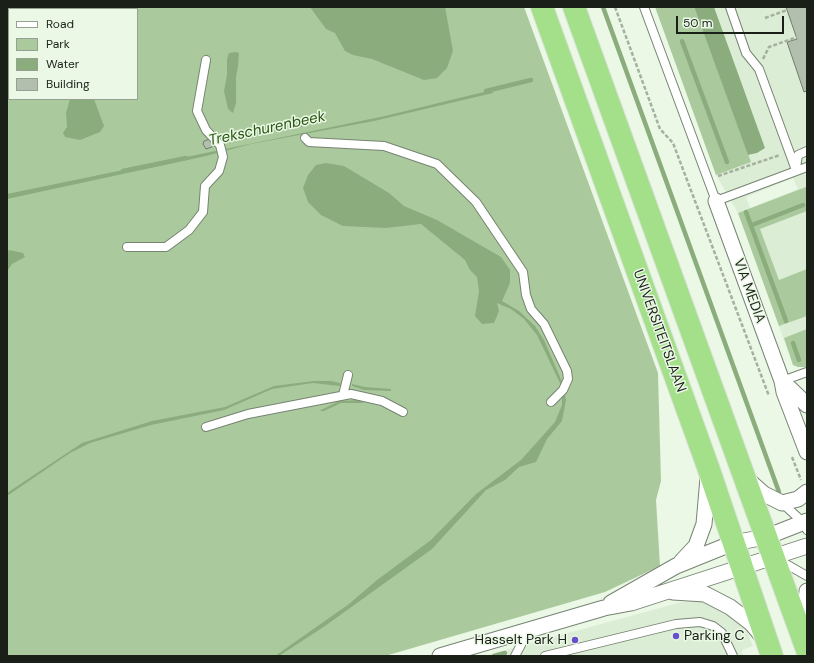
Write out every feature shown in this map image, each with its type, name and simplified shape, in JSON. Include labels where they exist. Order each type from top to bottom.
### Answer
[{"type":"highway","name":"UNIVERSITEITSLAAN","points":[[542,7],[708,467],[770,648]]},
{"type":"highway","points":[[574,7],[805,643]]},
{"type":"street","name":"VIA MEDIA","points":[[716,201],[807,452]]},
{"type":"street","name":"VIA MEDIA","points":[[783,386],[807,405]]},
{"type":"street","name":"VIA MEDIA","points":[[783,386],[807,429]]},
{"type":"street","points":[[676,566],[696,546],[704,524],[708,467]]},
{"type":"street","points":[[744,475],[764,494],[782,503],[798,499],[807,492]]},
{"type":"street","points":[[440,656],[604,608],[630,603],[741,567],[806,525]]},
{"type":"street","points":[[604,608],[676,566],[733,543],[770,547],[807,546]]},
{"type":"street","points":[[805,643],[807,591]]},
{"type":"street","points":[[666,592],[705,594],[730,607],[751,623],[770,648]]},
{"type":"lane","points":[[644,7],[716,201],[807,167]]},
{"type":"lane","points":[[730,7],[746,53],[759,69],[796,170]]},
{"type":"lane","points":[[127,247],[166,247],[177,241],[189,230],[203,212],[205,186],[219,171],[223,157],[220,145],[203,125],[197,111],[206,60]]},
{"type":"lane","points":[[306,138],[309,142],[384,146],[437,164],[476,202],[523,272],[526,295],[531,309],[544,324],[567,371],[568,379],[563,390],[551,402]]},
{"type":"lane","points":[[796,170],[798,155],[807,151]]},
{"type":"lane","points":[[783,386],[807,372]]},
{"type":"lane","points":[[343,395],[348,375]]},
{"type":"lane","points":[[206,427],[248,414],[351,394],[382,401],[403,412]]},
{"type":"lane","points":[[782,503],[806,525]]},
{"type":"lane","points":[[770,547],[807,576]]},
{"type":"lane","points":[[545,656],[676,624],[700,622],[713,626],[722,633],[733,656]]},
{"type":"lane","points":[[515,656],[523,641],[526,631]]},
{"type":"path","points":[[615,7],[660,129],[673,143],[770,400]]},
{"type":"path","points":[[765,18],[787,10]]},
{"type":"path","points":[[759,69],[769,46],[797,37]]},
{"type":"path","points":[[298,118],[299,122]]},
{"type":"path","points":[[715,178],[789,151]]},
{"type":"path","points":[[790,451],[807,492]]},
{"type":"shaded area","points":[[714,7],[807,7],[807,367],[798,367],[793,365],[738,213],[716,175],[750,162],[748,155],[757,153],[765,148]],"holes":[[[793,178],[798,189],[750,208],[746,197]]]},
{"type":"shaded area","points":[[700,601],[721,607],[739,621],[748,634],[753,646],[742,650],[743,656],[484,656],[682,602]]},
{"type":"green space","points":[[7,7],[524,7],[658,373],[661,481],[656,500],[660,566],[605,592],[385,656],[7,656]]},
{"type":"green space","points":[[655,7],[694,7],[751,162],[716,175]]},
{"type":"green space","points":[[806,187],[807,211],[760,229],[779,280],[807,269],[807,316],[779,326],[738,213]]},
{"type":"green space","points":[[807,329],[807,367],[798,367],[793,365],[784,338]]},
{"type":"water","points":[[86,7],[124,7],[124,8]]},
{"type":"water","points":[[310,7],[445,7],[453,51],[447,68],[437,78],[424,80],[372,59],[353,55],[345,51],[335,33],[326,29]]},
{"type":"water","points":[[694,7],[714,7],[765,148],[757,153],[748,155]]},
{"type":"water","points":[[229,53],[239,53],[236,77],[236,103],[233,113],[228,109],[224,91],[227,75],[227,59]]},
{"type":"water","points":[[492,90],[493,93],[374,121],[251,144],[206,156],[7,199],[7,194],[385,116]]},
{"type":"water","points":[[70,100],[94,100],[104,126],[100,132],[80,140],[65,137],[63,133],[67,127],[66,113]]},
{"type":"water","points":[[326,163],[344,166],[389,193],[404,206],[437,220],[501,257],[510,270],[510,283],[502,301],[519,311],[535,326],[544,340],[563,384],[566,400],[562,421],[547,439],[536,462],[519,467],[505,480],[486,490],[432,549],[325,626],[279,656],[275,656],[349,604],[377,580],[431,540],[476,494],[521,460],[555,422],[562,405],[560,383],[537,335],[524,319],[511,309],[497,303],[499,311],[494,323],[482,324],[475,316],[479,291],[477,277],[470,270],[465,260],[421,224],[386,228],[343,226],[321,215],[308,202],[303,188],[308,175],[316,165]]},
{"type":"water","points":[[9,250],[23,253],[25,257],[12,264],[7,271],[7,252]]},
{"type":"water","points":[[314,381],[331,381],[340,383],[340,386],[313,383],[272,389],[224,410],[151,425],[90,443],[70,453],[7,496],[7,493],[82,443],[152,421],[225,407],[274,386]]},
{"type":"water","points":[[352,384],[365,387],[391,389],[391,391],[364,390],[352,386]]},
{"type":"water","points":[[359,400],[364,403],[341,403],[324,411],[319,411],[339,401]]},
{"type":"building","points":[[786,7],[807,7],[807,91],[804,92],[787,42],[797,39]]},
{"type":"building","points":[[210,139],[213,142],[212,147],[206,149],[203,144],[204,141]]},
{"type":"waterway","points":[[603,7],[779,492]]},
{"type":"waterway","name":"Trekschurenbeek","points":[[682,41],[727,162]]},
{"type":"waterway","name":"Trekschurenbeek","points":[[486,91],[531,80]]},
{"type":"waterway","name":"Trekschurenbeek","points":[[123,171],[186,158]]},
{"type":"waterway","name":"Trekschurenbeek","points":[[752,225],[803,205]]},
{"type":"waterway","points":[[746,212],[786,321]]},
{"type":"waterway","points":[[793,343],[799,360]]},
{"type":"waterway","points":[[494,656],[505,653]]},
{"type":"place","name":"Parking C","points":[[676,636]]},
{"type":"place","name":"Hasselt Park H","points":[[575,640]]}]
